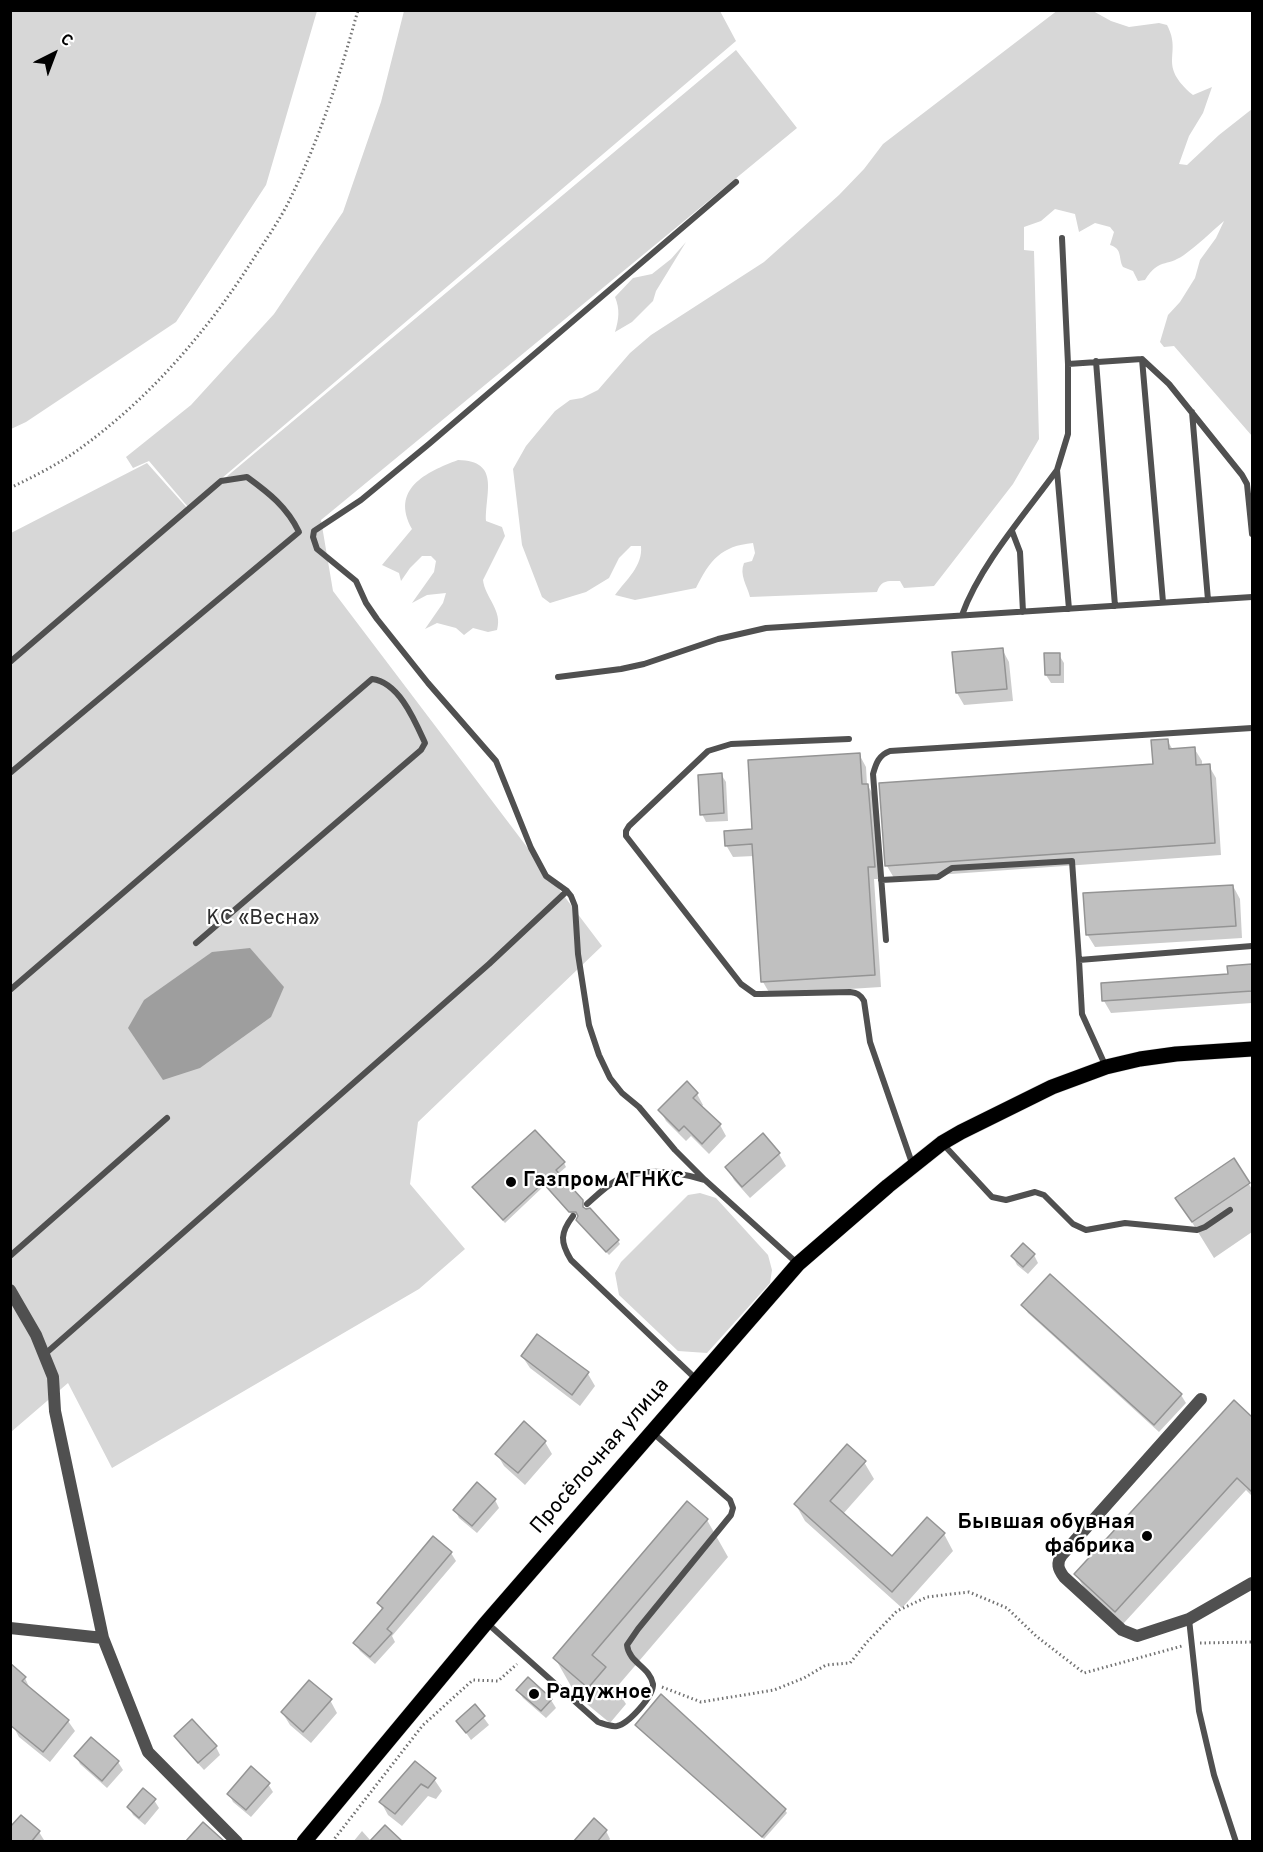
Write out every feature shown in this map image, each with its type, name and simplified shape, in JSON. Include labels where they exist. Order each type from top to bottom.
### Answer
[{"type":"main road","name":"Просёлочная улица","points":[[304,1842],[486,1623],[798,1264],[913,1167],[942,1143],[961,1132],[1052,1087],[1106,1067],[1176,1054],[1252,1049]]},
{"type":"street","points":[[10,1290],[36,1335],[52,1377],[55,1411],[103,1638],[148,1752],[237,1842]]},
{"type":"street","points":[[1201,1399],[1062,1555],[1058,1565],[1064,1577],[1130,1635],[1144,1635],[1189,1619],[1252,1583]]},
{"type":"street","points":[[10,1628],[103,1638]]},
{"type":"lane","points":[[736,182],[429,444],[361,500],[314,531],[313,537],[314,544],[322,555],[356,581],[366,603],[377,619],[496,761],[507,784],[515,812],[536,858],[546,876],[567,891],[574,906],[578,954],[589,1025],[610,1078],[705,1180],[798,1264]]},
{"type":"lane","points":[[962,615],[969,596],[1012,531],[1057,470],[1068,434],[1068,364],[1062,238]]},
{"type":"lane","points":[[1068,364],[1143,359],[1155,369],[1192,411],[1247,484],[1252,534]]},
{"type":"lane","points":[[1143,359],[1163,602]]},
{"type":"lane","points":[[1096,361],[1115,606]]},
{"type":"lane","points":[[1192,411],[1208,600]]},
{"type":"lane","points":[[1057,470],[1069,609]]},
{"type":"lane","points":[[10,662],[221,481],[247,477],[270,493],[291,516],[299,532],[10,773]]},
{"type":"lane","points":[[1012,531],[1020,552],[1023,612]]},
{"type":"lane","points":[[558,677],[644,664],[718,639],[766,628],[1252,597]]},
{"type":"lane","points":[[10,990],[372,678],[381,680],[397,695],[415,722],[425,742],[421,750],[196,943]]},
{"type":"lane","points":[[886,940],[873,774],[877,761],[890,751],[1252,728]]},
{"type":"lane","points":[[849,739],[731,744],[714,748],[708,751],[629,826],[626,836],[748,990],[755,994],[850,992],[861,995],[864,1000],[870,1042],[913,1167]]},
{"type":"lane","points":[[881,880],[938,877],[952,868],[1072,861],[1082,1014],[1106,1067]]},
{"type":"lane","points":[[44,1354],[480,972],[567,891]]},
{"type":"lane","points":[[1079,960],[1252,946]]},
{"type":"lane","points":[[10,1256],[167,1118]]},
{"type":"lane","points":[[942,1143],[992,1197],[1006,1200],[1035,1192],[1044,1195],[1073,1224],[1086,1230],[1125,1223],[1197,1230],[1230,1210]]},
{"type":"lane","points":[[586,1204],[615,1181],[637,1174],[675,1173],[705,1180]]},
{"type":"lane","points":[[573,1216],[564,1228],[562,1238],[564,1248],[571,1260],[697,1379]]},
{"type":"lane","points":[[486,1623],[598,1722],[618,1726],[629,1721],[652,1691],[652,1683],[648,1674],[632,1659],[627,1645],[732,1515],[734,1508],[730,1500],[651,1432]]},
{"type":"lane","points":[[1189,1619],[1199,1711],[1214,1775],[1236,1842]]},
{"type":"path","points":[[10,488],[76,452],[147,393],[178,359],[235,287],[289,201],[307,162],[326,116],[358,10]]},
{"type":"path","points":[[652,1683],[702,1702],[774,1690],[804,1678],[826,1665],[850,1663],[897,1611],[927,1597],[969,1592],[1007,1608],[1036,1636],[1084,1673],[1192,1643],[1252,1642]]},
{"type":"path","points":[[332,1842],[423,1725],[473,1680],[498,1681],[525,1657]]},
{"type":"green space","points":[[11,10],[317,11],[266,185],[176,322],[26,422],[11,429]]},
{"type":"green space","points":[[1058,10],[1093,11],[1111,21],[1129,27],[1159,23],[1167,25],[1173,44],[1173,67],[1182,84],[1193,95],[1212,87],[1203,113],[1189,136],[1179,164],[1187,165],[1219,135],[1252,109],[1252,436],[1174,346],[1164,347],[1160,342],[1168,315],[1180,302],[1195,278],[1200,260],[1216,238],[1224,221],[1184,255],[1159,265],[1145,280],[1138,281],[1133,271],[1123,267],[1119,251],[1110,245],[1114,232],[1110,227],[1095,223],[1079,232],[1075,214],[1055,209],[1041,221],[1024,227],[1024,250],[1034,251],[1039,439],[1013,484],[934,586],[904,588],[900,581],[889,581],[883,583],[877,592],[750,597],[742,572],[744,563],[752,561],[755,553],[753,543],[733,547],[718,556],[706,570],[696,588],[635,600],[615,595],[633,572],[639,560],[641,546],[631,546],[619,558],[609,578],[586,592],[550,603],[542,597],[522,545],[513,469],[526,446],[555,411],[570,400],[582,398],[598,390],[630,353],[651,335],[764,262],[839,195],[864,169],[883,144]]},
{"type":"green space","points":[[404,11],[720,11],[736,41],[188,507],[149,461],[133,468],[126,457],[191,405],[274,314],[343,212],[381,102]]},
{"type":"green space","name":"КС «Весна»","points":[[736,50],[797,128],[321,520],[333,591],[602,946],[418,1122],[410,1184],[465,1249],[419,1289],[112,1468],[68,1383],[11,1432],[11,533],[147,463],[188,509]]},
{"type":"green space","points":[[686,242],[656,291],[653,301],[632,322],[615,332],[618,306],[615,297],[633,278],[652,274],[671,259]]},
{"type":"green space","points":[[458,460],[472,462],[485,472],[488,480],[486,521],[502,527],[505,536],[483,580],[498,616],[497,630],[488,632],[473,628],[464,635],[456,628],[437,623],[425,629],[443,603],[446,593],[427,595],[412,603],[434,572],[436,561],[431,556],[422,556],[401,581],[399,573],[382,565],[412,529],[406,515],[405,503],[408,493],[415,484],[434,470]]},
{"type":"green space","points":[[700,1193],[716,1198],[768,1255],[772,1270],[770,1283],[707,1353],[678,1351],[619,1295],[615,1273],[621,1262],[688,1195]]},
{"type":"shaded area","points":[[250,948],[284,987],[271,1017],[200,1068],[163,1080],[128,1028],[144,1000],[212,952]]},
{"type":"building","points":[[1003,648],[1007,689],[956,693],[952,652]]},
{"type":"building","points":[[1044,653],[1060,653],[1060,675],[1045,675]]},
{"type":"building","points":[[1168,739],[1169,749],[1195,747],[1196,765],[1210,764],[1215,843],[885,866],[879,783],[1153,764],[1151,740]]},
{"type":"building","points":[[860,753],[862,784],[868,784],[875,867],[868,867],[875,975],[761,982],[752,844],[725,846],[724,831],[752,829],[748,760]]},
{"type":"building","points":[[722,773],[724,813],[700,815],[698,775]]},
{"type":"building","points":[[1233,885],[1236,926],[1086,935],[1083,893]]},
{"type":"building","points":[[1252,964],[1252,991],[1102,1001],[1101,983],[1228,974],[1227,966]]},
{"type":"building","points":[[687,1081],[698,1093],[693,1098],[721,1124],[702,1144],[684,1126],[679,1131],[658,1110]]},
{"type":"building","points":[[535,1130],[565,1162],[556,1170],[583,1200],[583,1207],[590,1208],[619,1240],[606,1252],[576,1220],[578,1216],[576,1212],[569,1212],[543,1183],[503,1220],[472,1187]]},
{"type":"building","points":[[763,1133],[780,1153],[742,1187],[725,1167]]},
{"type":"building","points":[[1234,1158],[1250,1183],[1192,1222],[1175,1198]]},
{"type":"building","points":[[1023,1243],[1035,1254],[1023,1267],[1011,1256]]},
{"type":"building","points":[[1050,1274],[1182,1394],[1154,1425],[1021,1305]]},
{"type":"building","points":[[537,1334],[589,1372],[572,1395],[521,1356]]},
{"type":"building","name":"Бывшая обувная фабрика","points":[[1234,1400],[1252,1417],[1252,1492],[1237,1478],[1115,1612],[1074,1574]]},
{"type":"building","points":[[524,1421],[546,1441],[518,1473],[495,1454]]},
{"type":"building","points":[[847,1444],[866,1461],[830,1501],[892,1556],[927,1517],[945,1533],[892,1592],[794,1504]]},
{"type":"building","points":[[477,1482],[496,1499],[472,1526],[453,1510]]},
{"type":"building","points":[[687,1501],[708,1519],[592,1655],[606,1667],[588,1688],[553,1658]]},
{"type":"building","points":[[433,1536],[452,1552],[387,1629],[392,1633],[370,1657],[353,1643],[383,1608],[377,1603]]},
{"type":"building","points":[[10,1663],[26,1677],[22,1681],[69,1720],[43,1752],[10,1725]]},
{"type":"building","name":"Радужное","points":[[528,1677],[552,1699],[541,1711],[516,1690]]},
{"type":"building","points":[[309,1680],[332,1699],[303,1732],[281,1712]]},
{"type":"building","points":[[661,1694],[786,1809],[762,1837],[635,1725]]},
{"type":"building","points":[[475,1704],[485,1716],[466,1733],[456,1721]]},
{"type":"building","points":[[192,1719],[217,1746],[198,1763],[174,1736]]},
{"type":"building","points":[[91,1737],[119,1761],[102,1781],[74,1756]]},
{"type":"building","points":[[415,1761],[436,1778],[428,1788],[421,1784],[395,1814],[379,1802]]},
{"type":"building","points":[[251,1766],[270,1783],[246,1810],[227,1794]]},
{"type":"building","points":[[143,1788],[156,1799],[139,1818],[127,1807]]},
{"type":"building","points":[[21,1815],[40,1831],[31,1842],[10,1842],[10,1827]]},
{"type":"building","points":[[594,1818],[607,1830],[597,1842],[573,1842]]},
{"type":"building","points":[[203,1822],[224,1841],[225,1842],[185,1842]]},
{"type":"building","points":[[385,1825],[403,1842],[369,1842]]},
{"type":"place","name":"Газпром АГНКС","points":[[511,1182]]},
{"type":"place","name":"Бывшая обувная фабрика","points":[[1147,1536]]},
{"type":"place","name":"Радужное","points":[[534,1694]]}]
